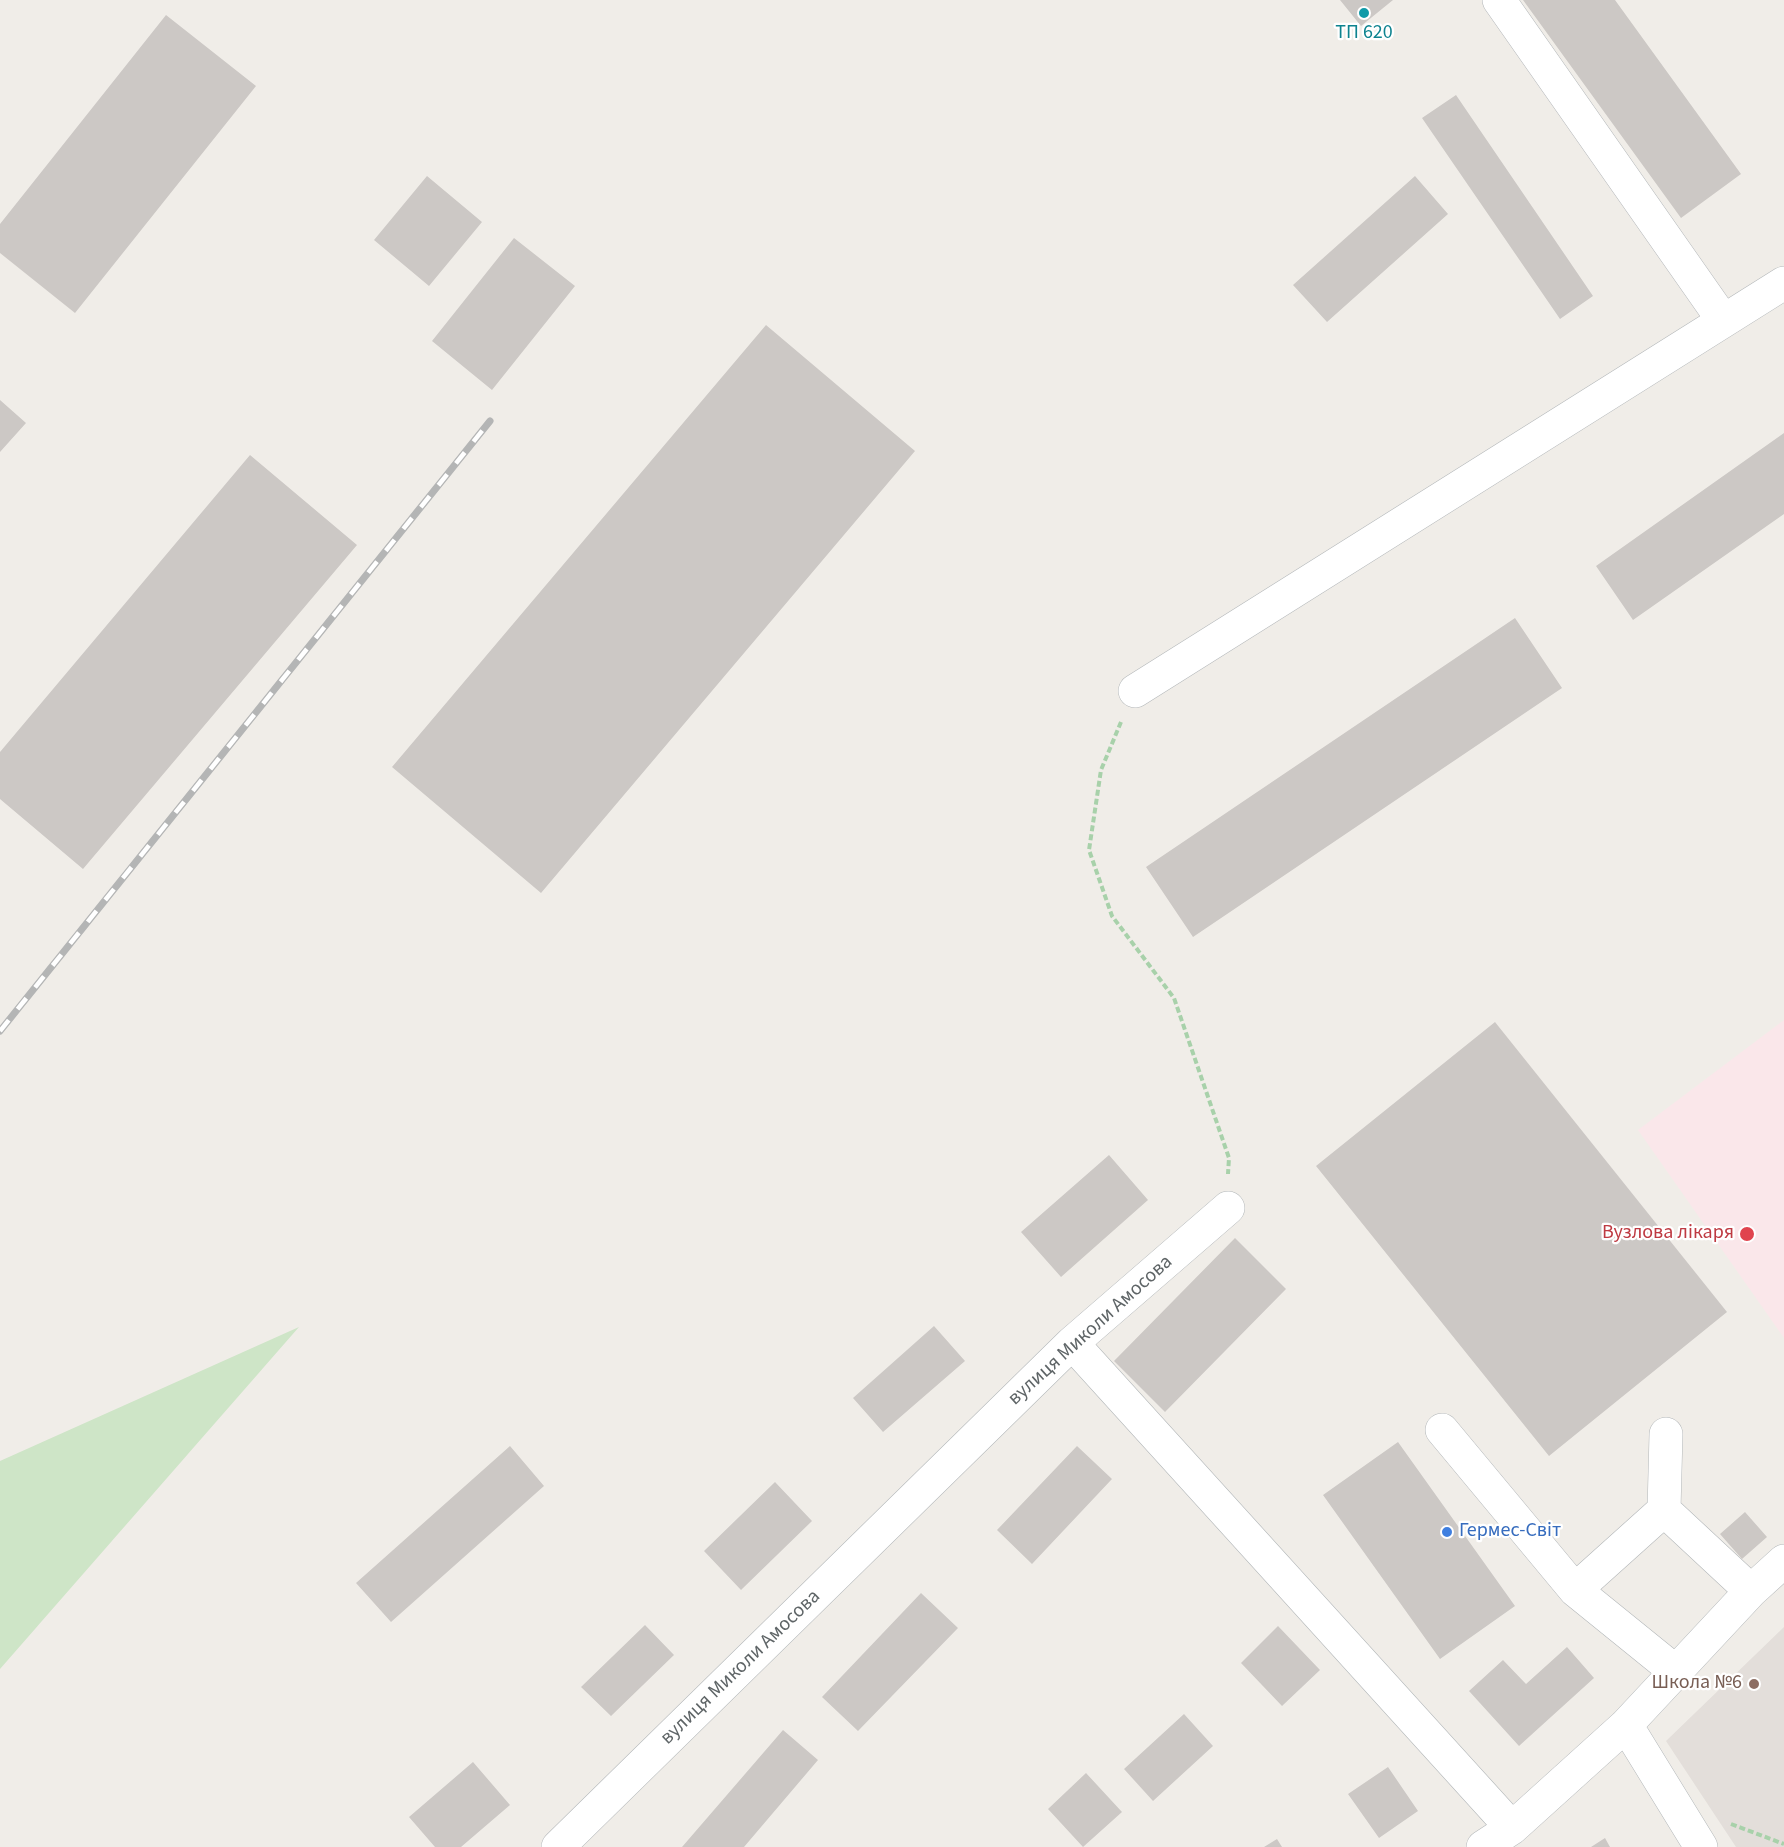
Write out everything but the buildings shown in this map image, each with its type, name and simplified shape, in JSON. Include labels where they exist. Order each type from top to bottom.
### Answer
[{"type":"street","points":[[1499,0],[1723,320]]},
{"type":"street","points":[[1135,691],[1784,283]]},
{"type":"street","name":"вулиця Миколи Амосова","points":[[558,1847],[1072,1343],[1227,1208]]},
{"type":"street","points":[[1072,1343],[1512,1828]]},
{"type":"street","points":[[1442,1430],[1575,1590],[1675,1671]]},
{"type":"street","points":[[1575,1590],[1664,1510],[1666,1434]]},
{"type":"street","points":[[1664,1510],[1751,1591]]},
{"type":"street","points":[[1483,1847],[1512,1828],[1626,1725],[1751,1591],[1784,1561]]},
{"type":"street","points":[[1626,1725],[1701,1847]]},
{"type":"path","points":[[1135,691],[1101,770],[1089,850],[1113,916],[1174,998],[1229,1158],[1227,1208]]},
{"type":"path","points":[[1776,1840],[1782,1847]]},
{"type":"shaded area","name":"Вузлова лікаря","points":[[1784,1020],[1784,1338],[1638,1130]]},
{"type":"shaded area","name":"Школа №6","points":[[1784,1627],[1784,1847],[1736,1847],[1666,1741]]},
{"type":"green space","points":[[299,1327],[0,1669],[0,1461]]},
{"type":"railway","points":[[0,1031],[490,421]]},
{"type":"place","name":"ТП 620","points":[[1364,13]]},
{"type":"place","name":"Вузлова лікаря","points":[[1747,1234]]},
{"type":"place","name":"Гермес-Світ","points":[[1447,1532]]},
{"type":"place","name":"Школа №6","points":[[1754,1684]]}]
